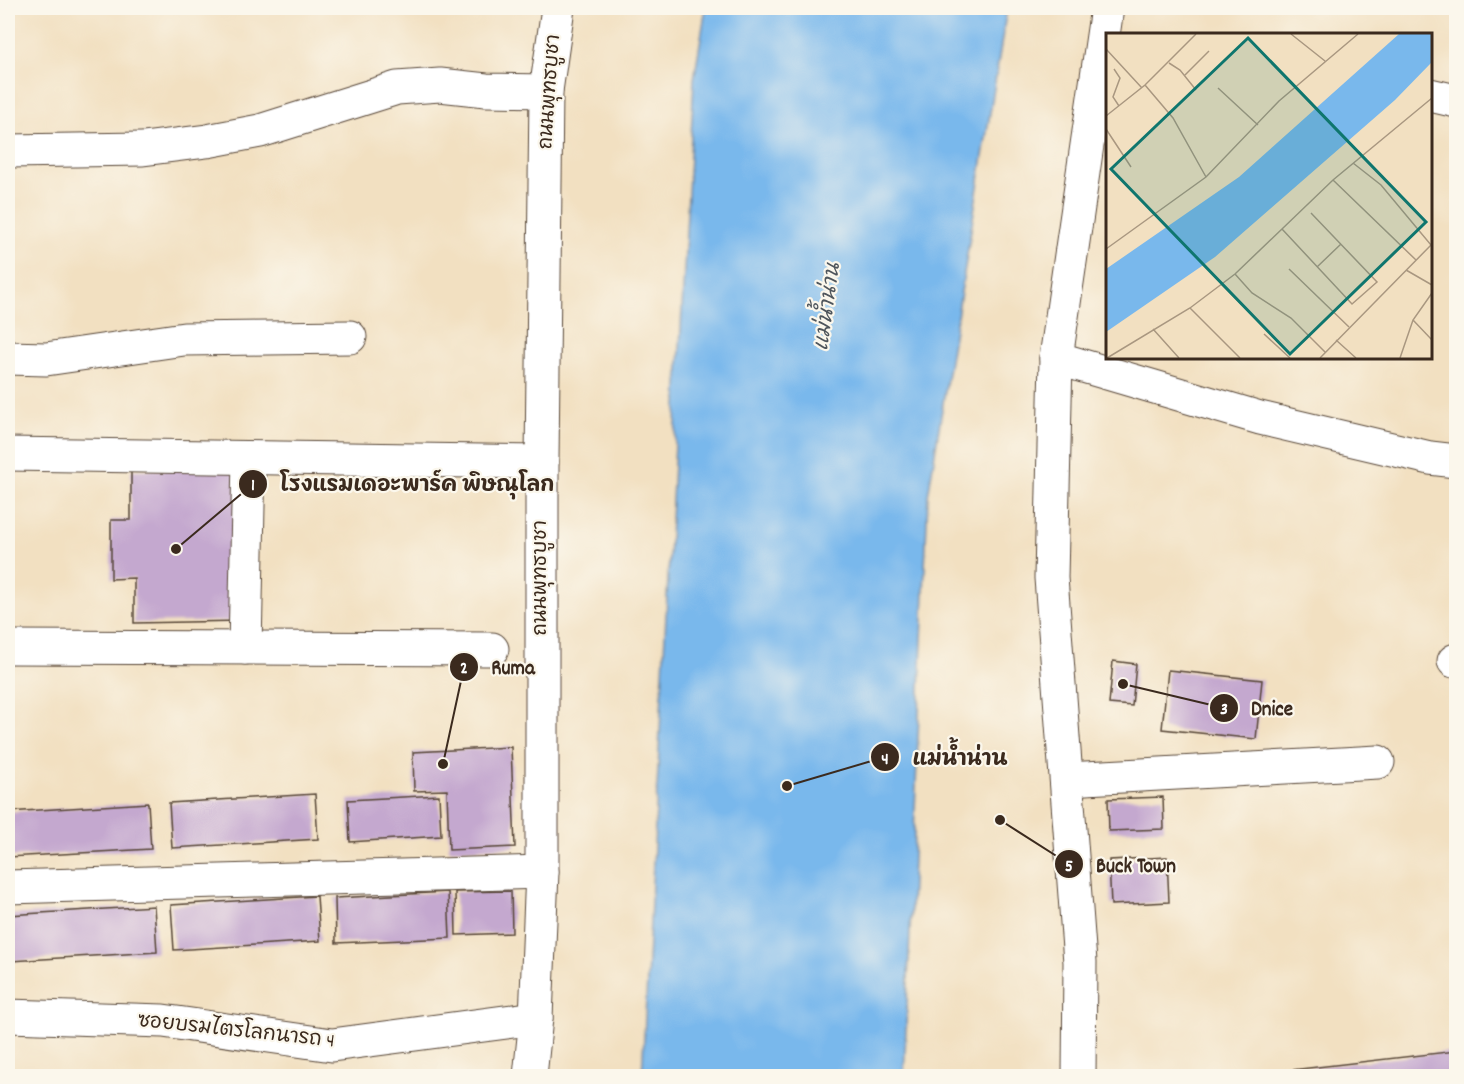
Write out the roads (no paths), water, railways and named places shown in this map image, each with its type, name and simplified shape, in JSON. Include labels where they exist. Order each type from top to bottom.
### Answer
[{"type":"street","name":"ถนนพุทธบูชา","points":[[530,1077],[536,1018],[542,872],[542,462],[546,91],[558,8]]},
{"type":"street","points":[[1079,1077],[1080,962],[1051,578],[1056,358],[1107,8]]},
{"type":"street","points":[[8,151],[143,148],[207,141],[260,131],[397,88],[440,85],[486,90],[546,91]]},
{"type":"street","points":[[1431,95],[1456,100]]},
{"type":"street","points":[[8,358],[46,359],[184,339],[351,337]]},
{"type":"street","points":[[1056,358],[1260,418],[1430,458],[1456,461]]},
{"type":"street","points":[[8,454],[542,462]]},
{"type":"street","points":[[245,648],[249,458]]},
{"type":"street","points":[[8,647],[492,649]]},
{"type":"street","points":[[1067,779],[1378,762]]},
{"type":"street","points":[[8,887],[542,872]]},
{"type":"street","name":"ซอยบรมไตรโลกนารถ 4","points":[[8,1016],[163,1021],[332,1045],[536,1018]]},
{"type":"water","name":"แม่น้ำน่าน","points":[[706,8],[1007,8],[928,496],[904,1076],[642,1076],[694,79]]},
{"type":"place","name":"โรงแรมเดอะพาร์ค พิษณุโลก","points":[[176,549]]},
{"type":"place","name":"Dnice","points":[[1123,684]]},
{"type":"place","name":"Ruma","points":[[443,764]]},
{"type":"place","name":"แม่น้ำน่าน","points":[[787,786]]},
{"type":"place","name":"Buck Town","points":[[1000,820]]}]
